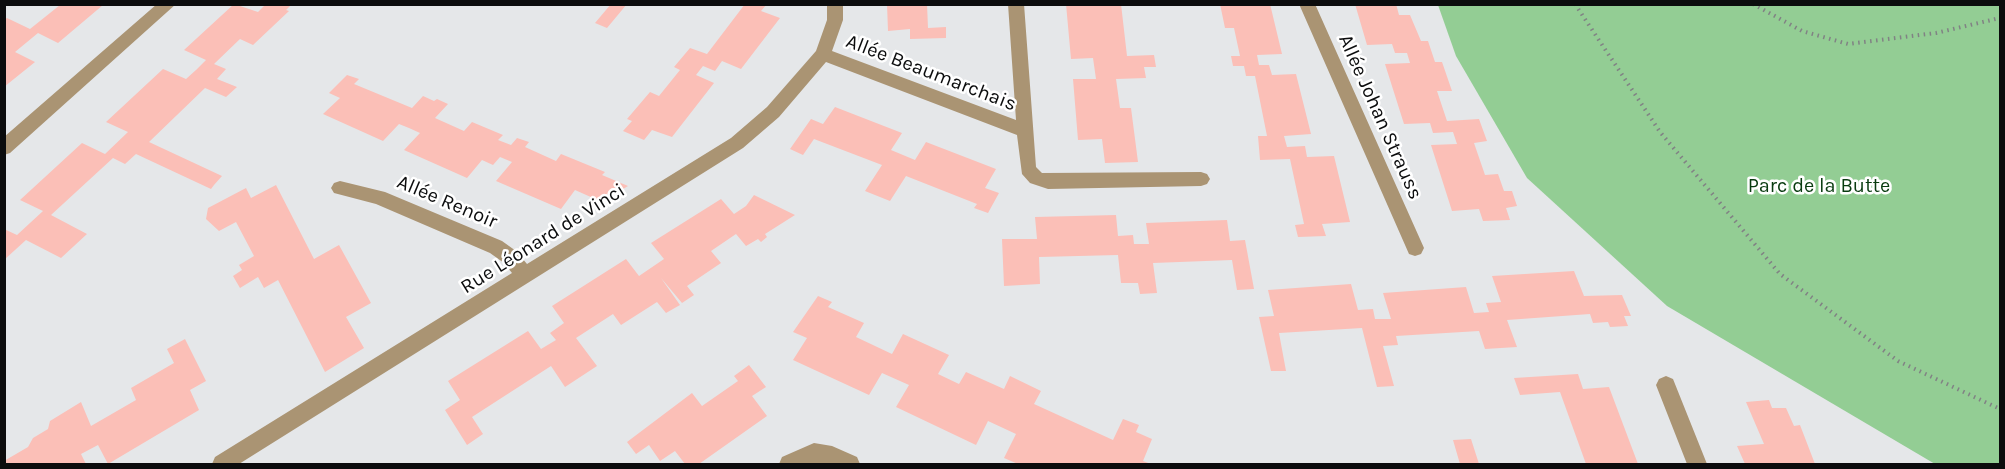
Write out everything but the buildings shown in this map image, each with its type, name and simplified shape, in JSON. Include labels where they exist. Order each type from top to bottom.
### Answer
[{"type":"street","points":[[4,148],[168,4]]},
{"type":"street","name":"Rue Léonard de Vinci","points":[[222,465],[738,143],[773,112],[823,54],[835,20],[835,4]]},
{"type":"street","points":[[1016,4],[1025,131]]},
{"type":"street","name":"Allée Johan Strauss","points":[[1307,4],[1415,248]]},
{"type":"street","name":"Allée Beaumarchais","points":[[823,54],[1025,131],[1028,169],[1036,178],[1048,182],[1202,179]]},
{"type":"street","name":"Allée Renoir","points":[[340,188],[379,197],[496,247],[510,257],[525,276]]},
{"type":"street","points":[[1666,385],[1697,465]]},
{"type":"street","points":[[789,465],[814,453],[832,456],[850,465]]},
{"type":"path","points":[[1575,4],[1660,132],[1780,274],[1898,361],[2001,410]]},
{"type":"path","points":[[1752,4],[1802,31],[1848,44],[1936,33],[2001,18]]},
{"type":"green space","name":"Parc de la Butte","points":[[1438,5],[2000,5],[2000,464],[1935,464],[1667,306],[1527,178],[1456,56]]}]
